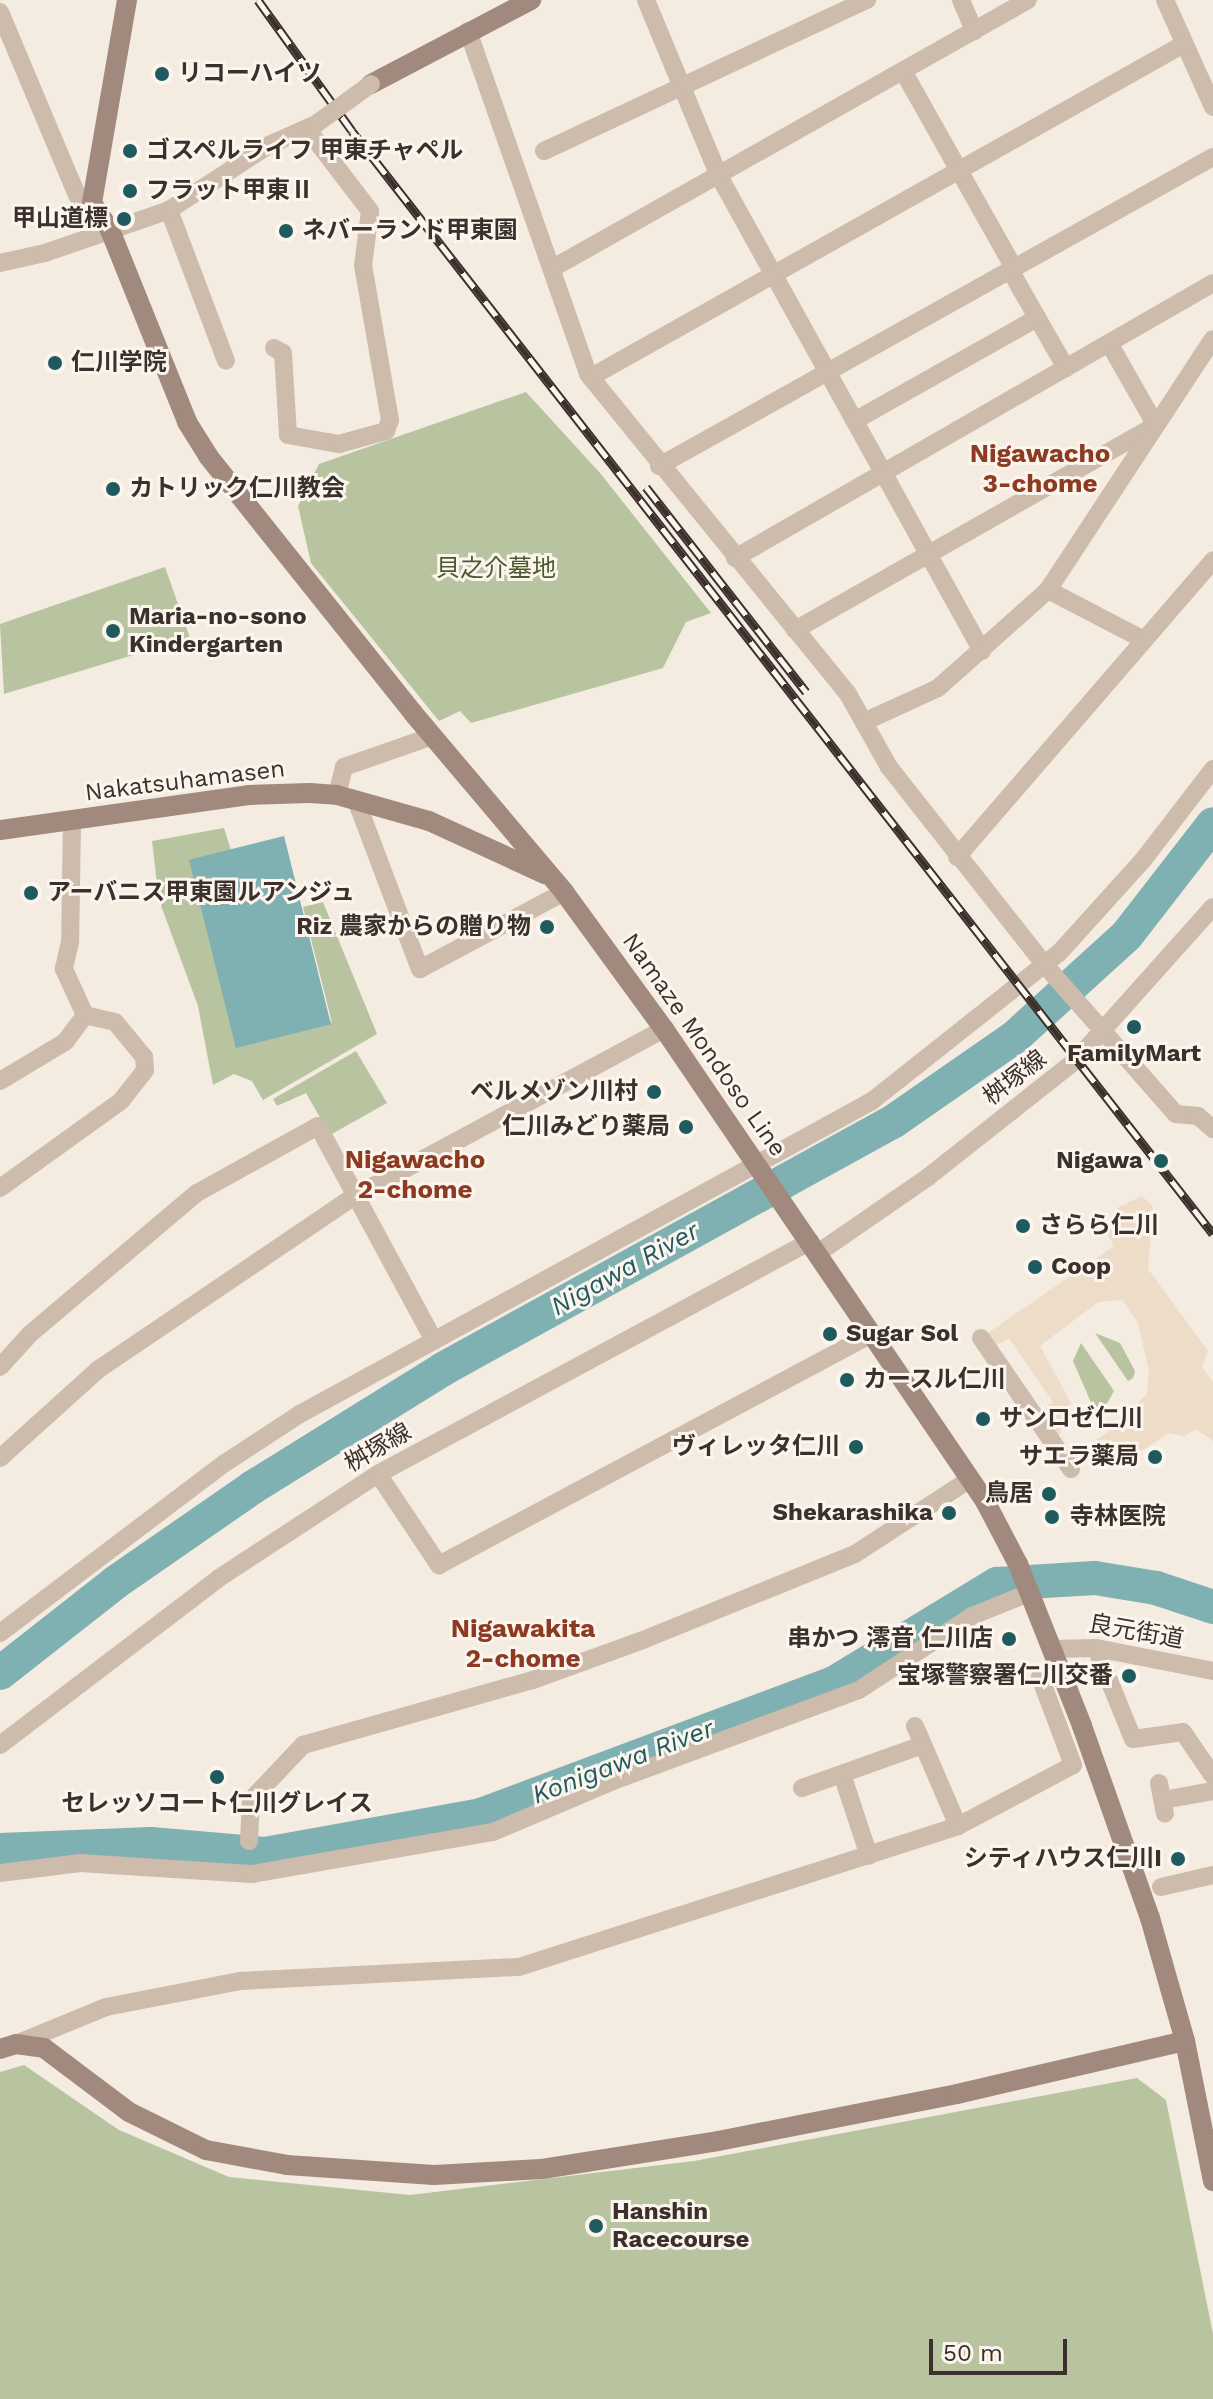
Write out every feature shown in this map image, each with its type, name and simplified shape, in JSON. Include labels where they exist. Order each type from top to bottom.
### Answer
[{"type":"main road","points":[[92,203],[127,0]]},
{"type":"main road","points":[[371,84],[468,31],[508,5],[531,0]]},
{"type":"main road","name":"Namaze Mondoso Line","points":[[92,203],[110,230],[187,422],[208,456],[433,736],[558,885],[664,1029],[970,1479],[1018,1564],[1134,1872],[1185,2041],[1213,2181]]},
{"type":"main road","name":"Nakatsuhamasen","points":[[0,830],[249,795],[347,797],[429,821],[493,850],[558,885]]},
{"type":"main road","points":[[493,850],[505,829],[501,817]]},
{"type":"main road","points":[[8,2046],[44,2048],[129,2112],[206,2150],[287,2165],[434,2175],[542,2169],[718,2141],[957,2094],[1185,2041]]},
{"type":"street","points":[[646,0],[719,176],[982,651]]},
{"type":"street","points":[[544,151],[867,0]]},
{"type":"street","points":[[961,0],[974,31]]},
{"type":"street","points":[[553,268],[1028,0]]},
{"type":"street","points":[[1165,0],[1213,107]]},
{"type":"street","points":[[0,12],[77,195],[92,203]]},
{"type":"street","points":[[468,31],[591,377],[659,466],[866,721],[889,767],[1046,966],[1176,1114],[1198,1116],[1213,1129]]},
{"type":"street","points":[[591,377],[1184,44]]},
{"type":"street","points":[[903,71],[1066,368]]},
{"type":"street","points":[[0,263],[169,210],[269,145],[312,127],[371,84]]},
{"type":"street","points":[[274,348],[283,353],[288,435],[339,444],[386,431],[390,420],[363,266],[370,211],[312,127]]},
{"type":"street","points":[[659,466],[1213,157]]},
{"type":"street","points":[[169,210],[226,361]]},
{"type":"street","points":[[735,558],[1213,283]]},
{"type":"street","points":[[856,420],[1037,318]]},
{"type":"street","points":[[866,721],[938,688],[1048,590],[1213,339]]},
{"type":"street","points":[[1109,343],[1154,426]]},
{"type":"street","points":[[795,630],[1154,426]]},
{"type":"street","points":[[957,857],[1213,560]]},
{"type":"street","points":[[1048,590],[1144,640]]},
{"type":"street","points":[[433,736],[344,767],[347,797],[420,969],[558,885]]},
{"type":"street","points":[[0,1633],[225,1463],[433,1339],[760,1170],[872,1101],[1046,966],[1143,860],[1213,769]]},
{"type":"street","points":[[72,821],[70,942],[64,969],[85,1015]]},
{"type":"street","name":"桝塚線","points":[[0,1745],[219,1578],[378,1474],[811,1243],[928,1177],[1076,1060],[1213,907]]},
{"type":"street","points":[[0,1081],[65,1042],[85,1015]]},
{"type":"street","points":[[0,1188],[121,1101],[145,1070],[144,1057],[115,1022],[85,1015]]},
{"type":"street","points":[[0,1458],[99,1369],[355,1196],[664,1029]]},
{"type":"street","points":[[0,1367],[30,1334],[197,1193],[318,1126],[433,1339]]},
{"type":"street","points":[[378,1474],[439,1565],[871,1334]]},
{"type":"street","points":[[981,1338],[1071,1469]]},
{"type":"street","points":[[249,1841],[251,1800],[303,1745],[533,1680],[643,1640],[855,1554],[970,1479]]},
{"type":"street","points":[[0,1873],[80,1863],[252,1874],[493,1832],[859,1690],[972,1616],[1029,1593]]},
{"type":"street","points":[[1096,1648],[1133,1739],[1183,1732],[1213,1776]]},
{"type":"street","name":"良元街道","points":[[1051,1649],[1096,1648],[1213,1671]]},
{"type":"street","points":[[8,2046],[106,2007],[240,1981],[519,1967],[958,1826],[1073,1765],[1040,1677],[1059,1670]]},
{"type":"street","points":[[915,1726],[958,1826]]},
{"type":"street","points":[[802,1788],[923,1745]]},
{"type":"street","points":[[842,1774],[869,1856]]},
{"type":"street","points":[[1162,1799],[1213,1791]]},
{"type":"street","points":[[1161,1887],[1213,1875]]},
{"type":"green space","name":"貝之介墓地","points":[[526,392],[600,473],[711,613],[686,622],[663,668],[471,723],[460,711],[439,721],[311,563],[298,506],[319,464]]},
{"type":"green space","points":[[165,567],[190,638],[4,694],[0,624]]},
{"type":"green space","points":[[224,828],[231,850],[190,860],[332,1023],[303,907],[323,902],[377,1034],[263,1100],[252,1081],[234,1074],[213,1085],[198,1006],[159,900],[152,841]]},
{"type":"green space","points":[[356,1051],[387,1103],[330,1135],[306,1093],[277,1106],[273,1099]]},
{"type":"green space","points":[[1095,1333],[1120,1343],[1135,1371],[1133,1378],[1128,1381]]},
{"type":"green space","points":[[1081,1343],[1114,1391],[1104,1409],[1093,1407],[1073,1361]]},
{"type":"green space","name":"Hanshin Racecourse","points":[[24,2065],[119,2130],[229,2177],[410,2195],[694,2161],[1137,2078],[1166,2100],[1213,2334],[1213,2399],[0,2399],[0,2072]]},
{"type":"shaded area","points":[[1142,1196],[1153,1207],[1148,1269],[1208,1351],[1202,1367],[1213,1382],[1213,1441],[1196,1429],[1184,1436],[1169,1433],[1132,1457],[1115,1447],[1078,1465],[1072,1456],[1108,1432],[1147,1394],[1149,1371],[1138,1323],[1122,1300],[1098,1302],[1040,1346],[1071,1403],[1058,1438],[1040,1411],[1053,1402],[1009,1338],[993,1347],[985,1335],[1114,1246],[1106,1232],[1124,1219],[1117,1208]]},
{"type":"water","points":[[284,836],[331,1024],[236,1048],[189,860]]},
{"type":"waterway","name":"Nigawa River","points":[[0,1673],[116,1582],[253,1487],[443,1369],[894,1121],[1015,1037],[1127,935],[1213,824]]},
{"type":"waterway","name":"Konigawa River","points":[[0,1850],[151,1844],[265,1854],[481,1815],[834,1683],[997,1584],[1095,1578],[1156,1588],[1213,1607]]},
{"type":"railway","points":[[258,0],[352,131],[1213,1234]]},
{"type":"railway","points":[[646,487],[806,692]]},
{"type":"place","name":"リコーハイツ","points":[[162,74]]},
{"type":"place","name":"ゴスペルライフ 甲東チャペル","points":[[130,151]]},
{"type":"place","name":"フラット甲東Ⅱ","points":[[130,191]]},
{"type":"place","name":"甲山道標","points":[[124,219]]},
{"type":"place","name":"ネバーランド甲東園","points":[[286,231]]},
{"type":"place","name":"仁川学院","points":[[55,363]]},
{"type":"place","name":"カトリック仁川教会","points":[[113,489]]},
{"type":"place","name":"Maria-no-sono Kindergarten","points":[[113,631]]},
{"type":"place","name":"アーバニス甲東園ルアンジュ","points":[[31,893]]},
{"type":"place","name":"Riz 農家からの贈り物","points":[[547,927]]},
{"type":"place","name":"FamilyMart","points":[[1134,1027]]},
{"type":"place","name":"ベルメゾン川村","points":[[654,1092]]},
{"type":"place","name":"仁川みどり薬局","points":[[686,1127]]},
{"type":"place","name":"Nigawa","points":[[1161,1161]]},
{"type":"place","name":"さらら仁川","points":[[1023,1226]]},
{"type":"place","name":"Coop","points":[[1035,1267]]},
{"type":"place","name":"Sugar Sol","points":[[830,1334]]},
{"type":"place","name":"カースル仁川","points":[[847,1380]]},
{"type":"place","name":"サンロゼ仁川","points":[[983,1419]]},
{"type":"place","name":"ヴィレッタ仁川","points":[[856,1447]]},
{"type":"place","name":"サエラ薬局","points":[[1155,1457]]},
{"type":"place","name":"鳥居","points":[[1049,1494]]},
{"type":"place","name":"Shekarashika","points":[[949,1513]]},
{"type":"place","name":"寺林医院","points":[[1052,1517]]},
{"type":"place","name":"串かつ 澪音 仁川店","points":[[1009,1639]]},
{"type":"place","name":"宝塚警察署仁川交番","points":[[1129,1676]]},
{"type":"place","name":"セレッソコート仁川グレイス","points":[[217,1777]]},
{"type":"place","name":"シティハウス仁川I","points":[[1178,1859]]},
{"type":"place","name":"Hanshin Racecourse","points":[[596,2226]]},
{"type":"district","name":"Nigawacho 3-chome","points":[[1040,469]]},
{"type":"district","name":"Nigawacho 2-chome","points":[[415,1175]]},
{"type":"district","name":"Nigawakita 2-chome","points":[[523,1644]]}]
